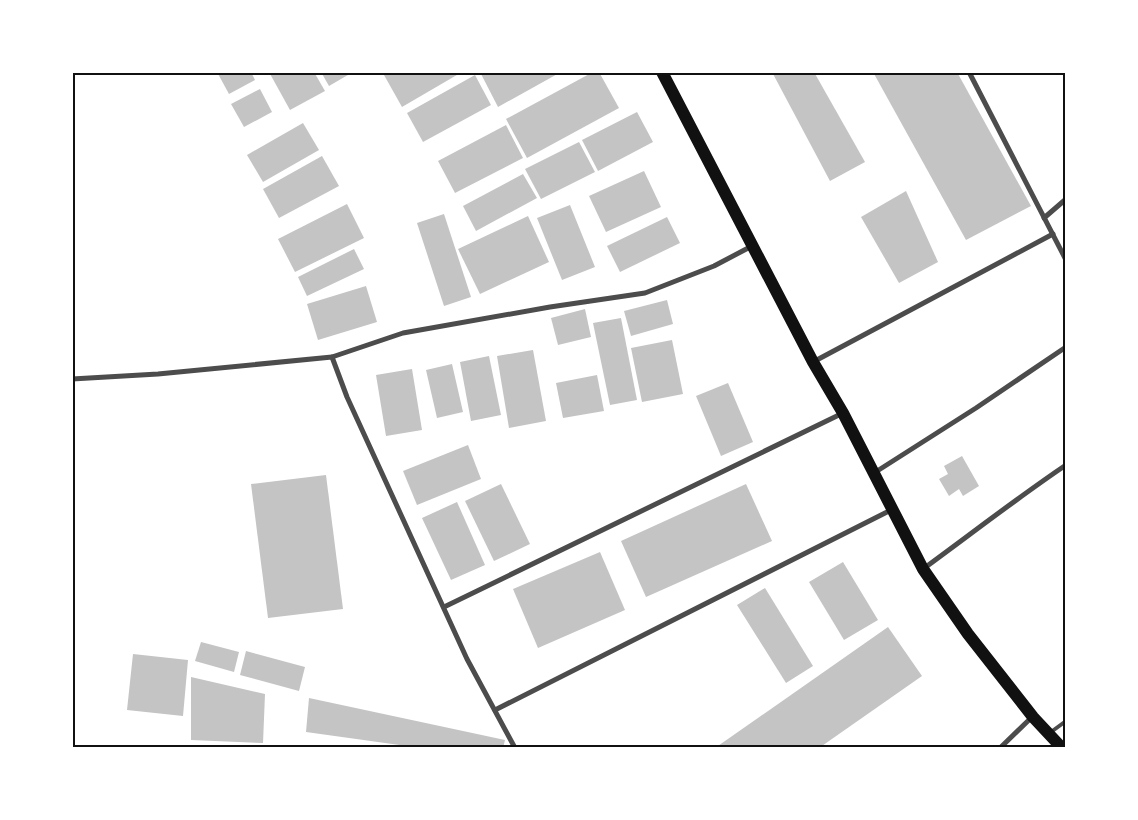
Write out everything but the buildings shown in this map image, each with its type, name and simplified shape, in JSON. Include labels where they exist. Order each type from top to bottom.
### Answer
[{"type":"main road","points":[[662,72],[813,362],[843,413],[923,569],[968,634],[1033,717],[1062,748]]},
{"type":"street","points":[[969,72],[1066,260]]},
{"type":"street","points":[[1044,218],[1066,199]]},
{"type":"street","points":[[813,362],[1053,234]]},
{"type":"street","points":[[72,379],[158,374],[332,357],[403,334],[550,307],[645,294],[714,266],[753,246]]},
{"type":"street","points":[[873,473],[976,408],[1066,347]]},
{"type":"street","points":[[332,357],[347,397],[467,658],[515,748]]},
{"type":"street","points":[[444,607],[843,413]]},
{"type":"street","points":[[923,569],[1030,489],[1066,465]]},
{"type":"street","points":[[495,710],[892,510]]},
{"type":"street","points":[[1000,748],[1033,717]]},
{"type":"lane","points":[[1049,734],[1066,721]]}]
